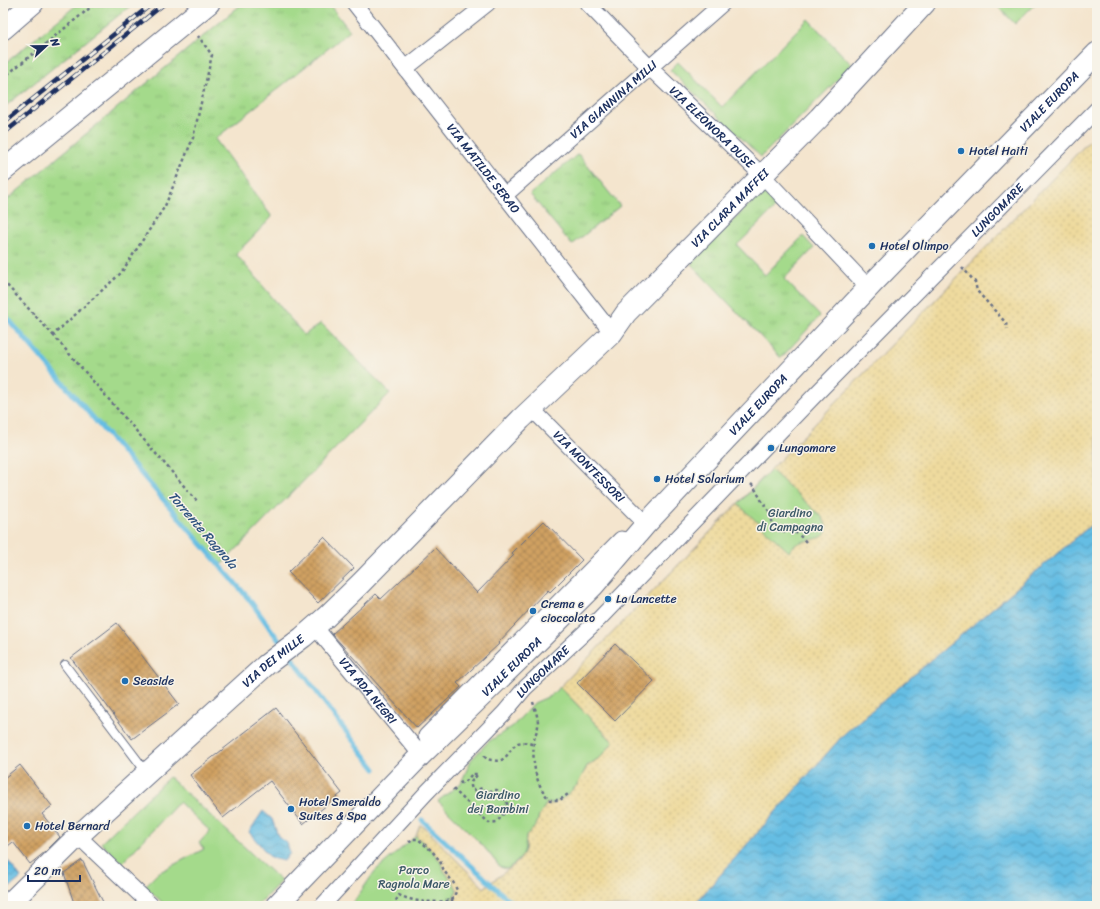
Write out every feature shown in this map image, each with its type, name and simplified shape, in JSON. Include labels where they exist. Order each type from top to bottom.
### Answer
[{"type":"street","points":[[3,29],[33,3]]},
{"type":"street","points":[[3,171],[209,3]]},
{"type":"street","name":"VIA MATILDE SERAO","points":[[354,3],[612,333]]},
{"type":"street","points":[[406,68],[488,3]]},
{"type":"street","name":"VIA ELEONORA DUSE","points":[[587,3],[650,68],[763,176],[869,288]]},
{"type":"street","name":"VIA GIANNINA MILLI","points":[[504,196],[723,3]]},
{"type":"street","name":"VIA CLARA MAFFEI","points":[[532,409],[612,333],[626,313],[819,118],[925,3]]},
{"type":"street","name":"VIALE EUROPA","points":[[426,736],[641,525],[1097,53]]},
{"type":"street","name":"LUNGOMARE","points":[[322,906],[398,822],[504,713],[525,688],[600,619],[1097,109]]},
{"type":"street","name":"VIA MONTESSORI","points":[[532,409],[641,525]]},
{"type":"street","name":"VIA DEI MILLE","points":[[7,906],[78,836],[266,665],[309,632],[361,583],[532,409]]},
{"type":"street","name":"VIALE EUROPA","points":[[276,906],[421,755],[594,586],[641,525]]},
{"type":"street","name":"VIA ADA NEGRI","points":[[309,632],[421,755]]},
{"type":"street","points":[[78,836],[152,906]]},
{"type":"lane","points":[[66,665],[148,773]]},
{"type":"path","points":[[3,78],[96,3]]},
{"type":"path","points":[[53,335],[121,273],[165,206],[193,138],[212,55],[187,21]]},
{"type":"path","points":[[952,257],[975,282],[977,291],[1006,323],[1007,329]]},
{"type":"path","points":[[3,281],[53,335],[197,501]]},
{"type":"path","points":[[744,470],[747,481],[754,487],[772,515],[772,521],[776,528],[781,532],[787,531],[798,533],[806,542]]},
{"type":"path","points":[[534,703],[539,725],[534,745],[535,766],[540,789],[550,800],[554,801],[560,800],[568,794]]},
{"type":"path","points":[[479,752],[487,759],[496,761],[504,760],[518,744],[526,742],[534,745]]},
{"type":"path","points":[[448,770],[461,783],[466,781],[472,774],[478,774],[471,782],[472,790],[482,788],[488,792],[497,790],[507,802],[507,809],[497,822],[489,823],[453,789]]},
{"type":"path","points":[[409,842],[412,839],[418,839],[432,851],[440,862],[444,871],[454,882],[457,890],[452,900],[452,906]]},
{"type":"path","points":[[393,906],[399,895],[410,900],[437,903],[452,900]]},
{"type":"green space","points":[[79,3],[134,3],[3,108],[3,65]]},
{"type":"green space","points":[[243,3],[328,3],[350,31],[215,139],[272,217],[236,254],[304,335],[321,323],[390,393],[220,566],[3,313],[3,203]]},
{"type":"green space","points":[[995,3],[1036,3],[1015,24]]},
{"type":"green space","points":[[808,19],[852,65],[761,157],[670,70],[678,62],[722,107]]},
{"type":"green space","points":[[578,154],[620,206],[572,245],[530,194]]},
{"type":"green space","points":[[762,191],[777,206],[737,245],[765,275],[803,236],[814,248],[784,279],[820,316],[781,358],[691,264]]},
{"type":"green space","name":"Giardino di Campagna","points":[[771,470],[822,517],[826,526],[826,532],[824,535],[819,538],[801,542],[791,548],[789,552],[738,504]]},
{"type":"green space","name":"Giardino dei Bambini","points":[[560,687],[613,742],[602,756],[587,766],[577,785],[568,794],[552,804],[547,803],[539,815],[537,823],[526,835],[524,852],[520,859],[507,869],[500,867],[484,847],[438,801],[461,783],[471,760],[488,742],[513,726],[534,703],[550,696]]},
{"type":"green space","points":[[169,777],[281,881],[257,906],[166,906],[145,886],[158,873],[204,849],[199,843],[210,831],[179,802],[122,863],[101,843]]},
{"type":"green space","name":"Parco Ragnola Mare","points":[[416,836],[432,851],[440,861],[444,871],[453,882],[457,890],[452,900],[443,906],[351,906],[375,871]]},
{"type":"sand","points":[[1097,133],[1097,520],[844,734],[693,906],[443,906],[452,900],[457,890],[453,882],[444,871],[440,861],[416,836],[420,825],[425,828],[484,888],[519,861],[525,850],[526,835],[537,823],[539,815],[547,803],[577,785],[587,766],[602,756],[613,742],[560,687]]},
{"type":"water","points":[[1097,520],[1097,906],[693,906],[844,734]]},
{"type":"water","points":[[263,811],[272,819],[278,836],[287,843],[290,853],[284,861],[271,858],[249,832]]},
{"type":"water","points":[[8,861],[21,878],[3,893],[3,866]]},
{"type":"building","points":[[544,521],[582,560],[550,592],[548,590],[498,643],[499,644],[457,683],[461,687],[417,728],[332,634],[376,594],[381,599],[435,548],[477,593],[514,555],[512,553]]},
{"type":"building","points":[[324,537],[354,568],[318,603],[288,572]]},
{"type":"building","name":"Seaside","points":[[117,623],[179,704],[132,739],[71,658]]},
{"type":"building","points":[[615,644],[654,681],[615,721],[577,683]]},
{"type":"building","points":[[276,708],[342,793],[303,824],[270,781],[223,818],[190,775]]},
{"type":"building","name":"Hotel Bernard","points":[[20,765],[52,806],[42,814],[60,837],[30,864],[13,842],[3,850],[3,779]]},
{"type":"building","points":[[82,860],[105,906],[75,906],[64,873]]},
{"type":"waterway","name":"Torrente Ragnola","points":[[3,313],[248,598],[283,646]]},
{"type":"waterway","name":"Torrente Ragnola","points":[[289,654],[375,769]]},
{"type":"waterway","name":"Torrente Ragnola","points":[[422,820],[515,906]]},
{"type":"railway","points":[[3,123],[153,3]]},
{"type":"railway","points":[[3,134],[165,3]]},
{"type":"place","name":"Hotel Haiti","points":[[961,151]]},
{"type":"place","name":"Hotel Olimpo","points":[[872,246]]},
{"type":"place","name":"Lungomare","points":[[771,448]]},
{"type":"place","name":"Hotel Solarium","points":[[657,479]]},
{"type":"place","name":"La Lancette","points":[[608,599]]},
{"type":"place","name":"Crema e cioccolato","points":[[533,611]]},
{"type":"place","name":"Seaside","points":[[125,681]]},
{"type":"place","name":"Hotel Smeraldo Suites & Spa","points":[[291,809]]},
{"type":"place","name":"Hotel Bernard","points":[[27,826]]}]
